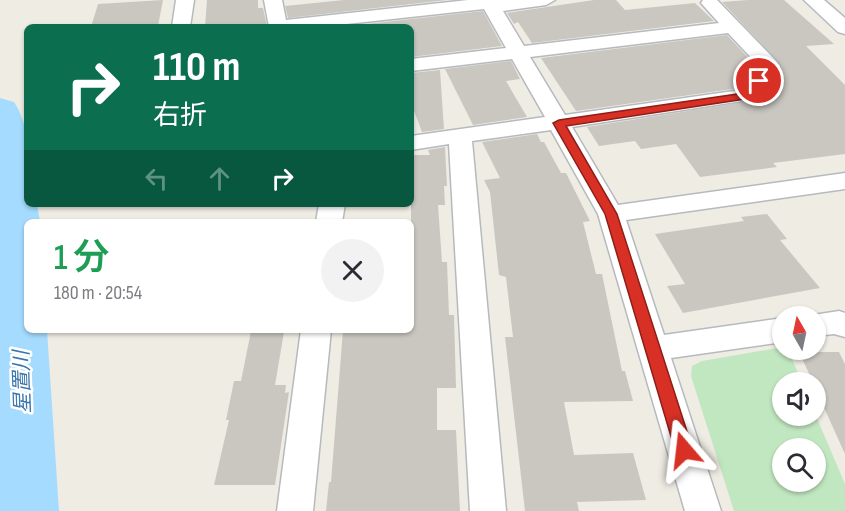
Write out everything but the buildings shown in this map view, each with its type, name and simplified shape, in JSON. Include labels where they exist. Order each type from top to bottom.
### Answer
[{"type":"street","points":[[181,24],[185,0]]},
{"type":"street","points":[[273,0],[277,24]]},
{"type":"street","points":[[304,24],[490,3],[546,0]]},
{"type":"street","points":[[813,0],[845,28]]},
{"type":"street","points":[[837,0],[845,7]]},
{"type":"street","points":[[490,3],[611,214],[703,511]]},
{"type":"street","points":[[414,143],[748,95],[770,66],[710,3]]},
{"type":"street","points":[[414,65],[733,27]]},
{"type":"street","points":[[460,137],[488,511]]},
{"type":"street","points":[[611,214],[845,181]]},
{"type":"street","points":[[826,324],[838,322],[845,326]]},
{"type":"street","points":[[653,349],[772,332]]},
{"type":"street","points":[[295,511],[316,333]]},
{"type":"green space","points":[[772,349],[772,360],[792,360],[798,372],[772,372],[772,426],[820,426],[825,438],[772,438],[772,492],[826,492],[826,439],[845,484],[845,511],[734,511],[691,376],[692,366],[702,361]]},
{"type":"waterway","name":"星置川","points":[[0,110],[16,216],[26,511]]},
{"type":"route","points":[[684,450],[611,214],[559,123],[748,95],[759,81]]}]
